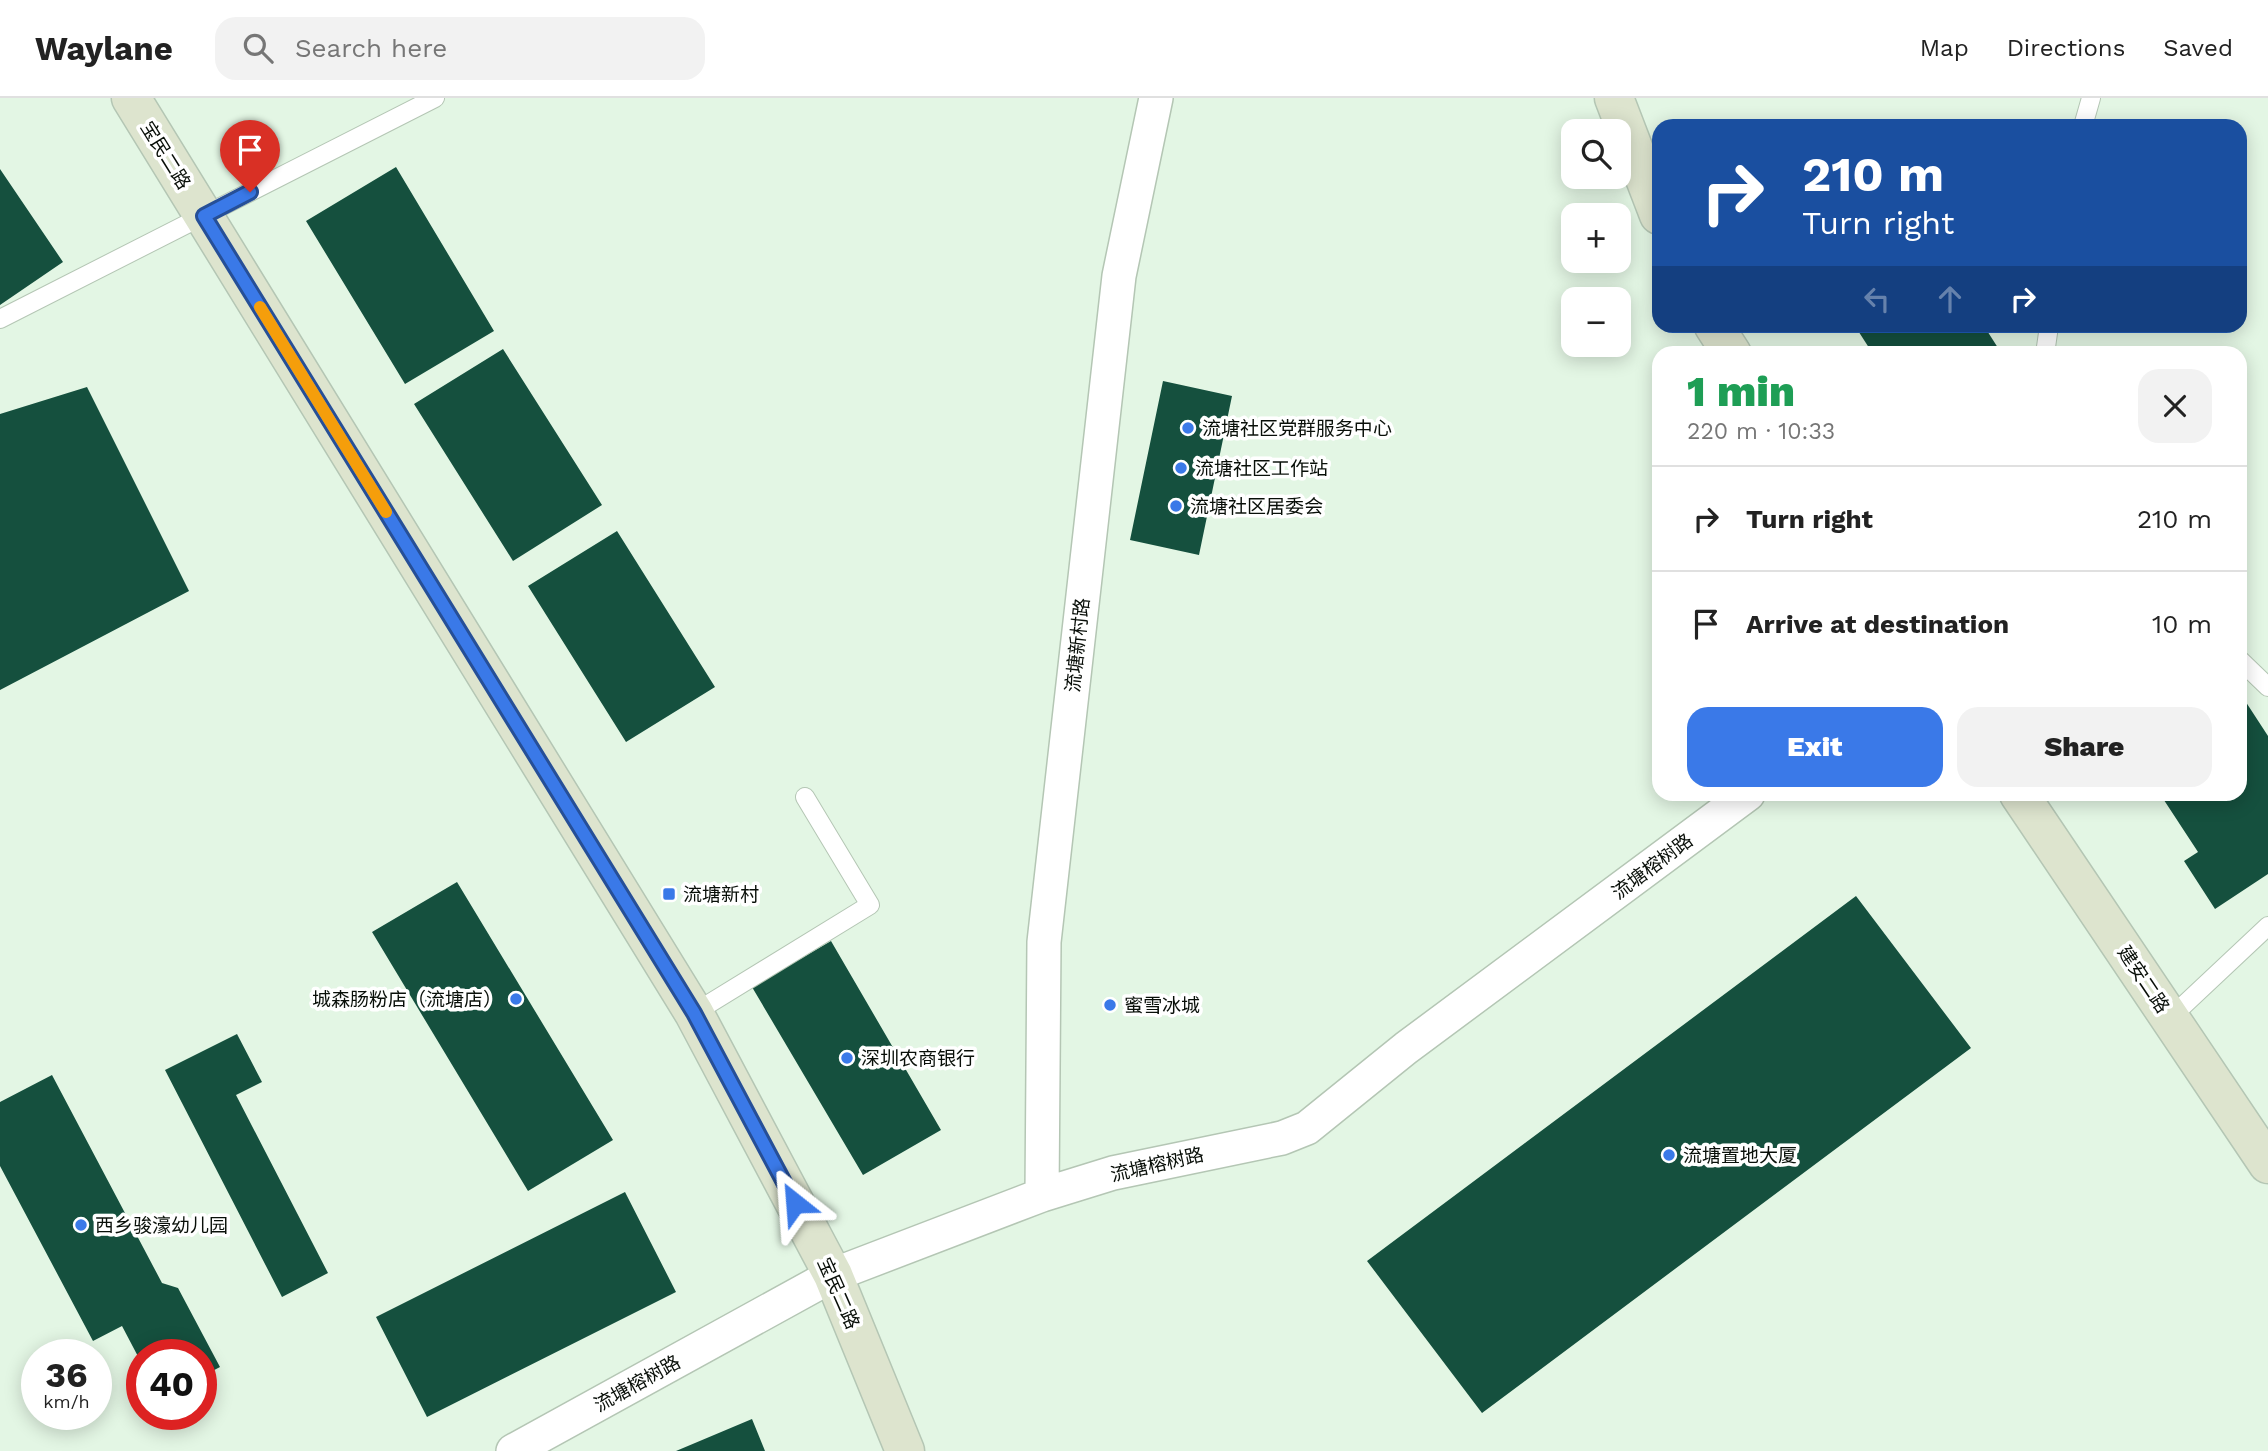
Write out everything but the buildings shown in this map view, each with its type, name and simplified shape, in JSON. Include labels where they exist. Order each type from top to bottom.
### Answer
[{"type":"street","name":"宝民二路","points":[[131,98],[694,1013],[833,1275],[905,1451]]},
{"type":"street","name":"流塘新村路","points":[[1042,1195],[1044,942],[1119,276],[1156,98]]},
{"type":"street","points":[[1614,98],[1652,197]]},
{"type":"street","name":"流塘榕树路","points":[[513,1451],[833,1275],[1042,1195],[1113,1173],[1282,1138],[1307,1128],[1406,1048],[1739,801]]},
{"type":"street","name":"建安二路","points":[[2024,801],[2268,1164]]},
{"type":"lane","points":[[0,319],[435,98]]},
{"type":"lane","points":[[2085,119],[2091,98]]},
{"type":"lane","points":[[2247,667],[2268,687]]},
{"type":"lane","points":[[694,1013],[870,905],[805,797]]},
{"type":"lane","points":[[2170,1018],[2268,926]]},
{"type":"slow traffic","points":[[260,307],[386,512]]},
{"type":"place","name":"流塘社区党群服务中心","points":[[1188,428]]},
{"type":"place","name":"流塘社区工作站","points":[[1181,468]]},
{"type":"place","name":"流塘社区居委会","points":[[1176,506]]},
{"type":"place","name":"流塘新村","points":[[669,894]]},
{"type":"place","name":"城森肠粉店（流塘店）","points":[[516,999]]},
{"type":"place","name":"蜜雪冰城","points":[[1110,1005]]},
{"type":"place","name":"深圳农商银行","points":[[847,1058]]},
{"type":"place","name":"流塘置地大厦","points":[[1669,1155]]},
{"type":"place","name":"西乡骏濠幼儿园","points":[[81,1225]]},
{"type":"route","points":[[250,192],[204,216],[694,1013],[795,1203]]}]
